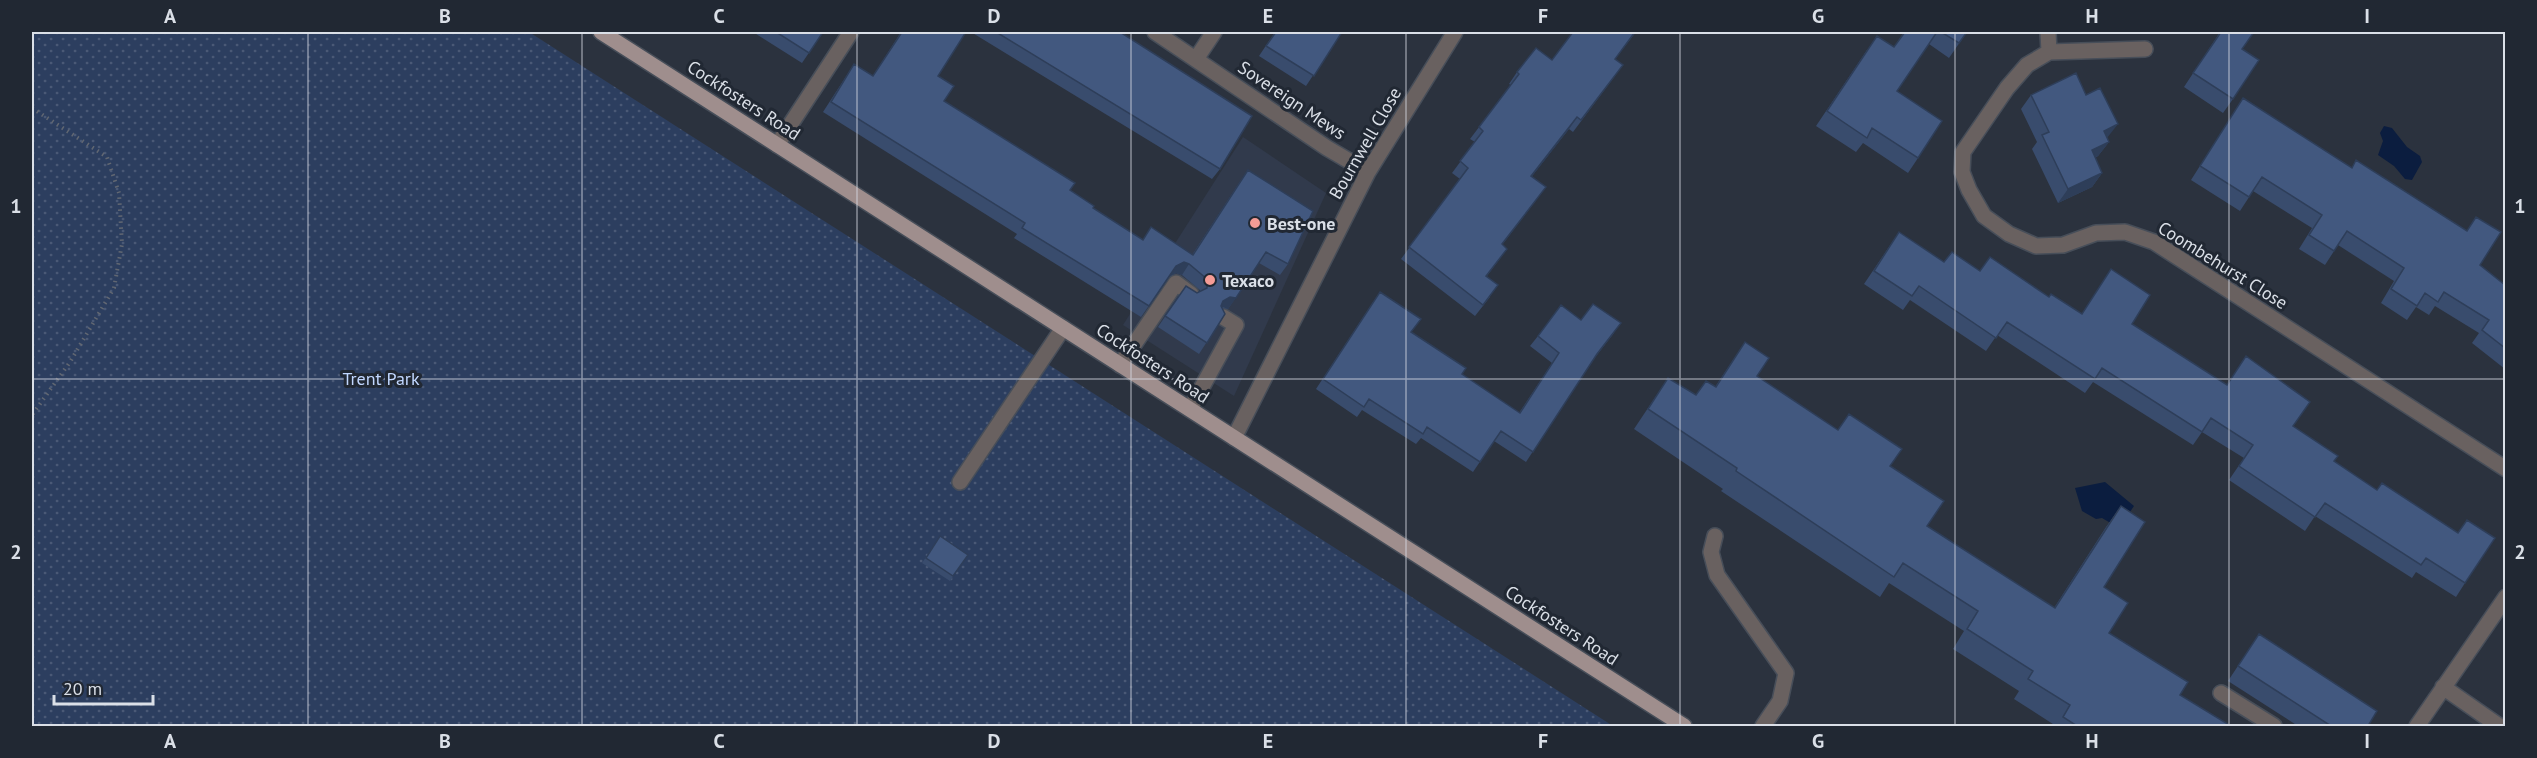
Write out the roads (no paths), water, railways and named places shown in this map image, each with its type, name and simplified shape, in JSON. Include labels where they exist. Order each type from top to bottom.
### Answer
[{"type":"main road","name":"Cockfosters Road","points":[[601,32],[1684,726]]},
{"type":"street","points":[[777,145],[851,32]]},
{"type":"street","name":"Sovereign Mews","points":[[1155,32],[1327,148],[1368,172]]},
{"type":"street","points":[[1196,59],[1214,32]]},
{"type":"street","name":"Bournwell Close","points":[[1234,438],[1368,172],[1455,32]]},
{"type":"street","points":[[2048,32],[2049,52],[2145,49]]},
{"type":"street","name":"Coombehurst Close","points":[[2049,52],[2027,65],[2007,88],[1963,152],[1962,172],[1984,216],[2010,234],[2036,246],[2063,245],[2096,233],[2125,232],[2154,242],[2505,469]]},
{"type":"street","points":[[1120,365],[1176,283],[1191,294]]},
{"type":"street","points":[[1190,409],[1236,325],[1223,317]]},
{"type":"street","points":[[960,483],[1063,328]]},
{"type":"street","points":[[1715,536],[1710,552],[1717,575],[1786,673],[1780,701],[1763,726]]},
{"type":"street","points":[[2417,726],[2505,597]]},
{"type":"street","points":[[2443,687],[2499,726]]},
{"type":"street","points":[[2221,693],[2274,726]]},
{"type":"place","name":"Best-one","points":[[1255,223]]},
{"type":"place","name":"Texaco","points":[[1210,280]]},
{"type":"park label","name":"Trent Park","points":[[381,378]]}]
